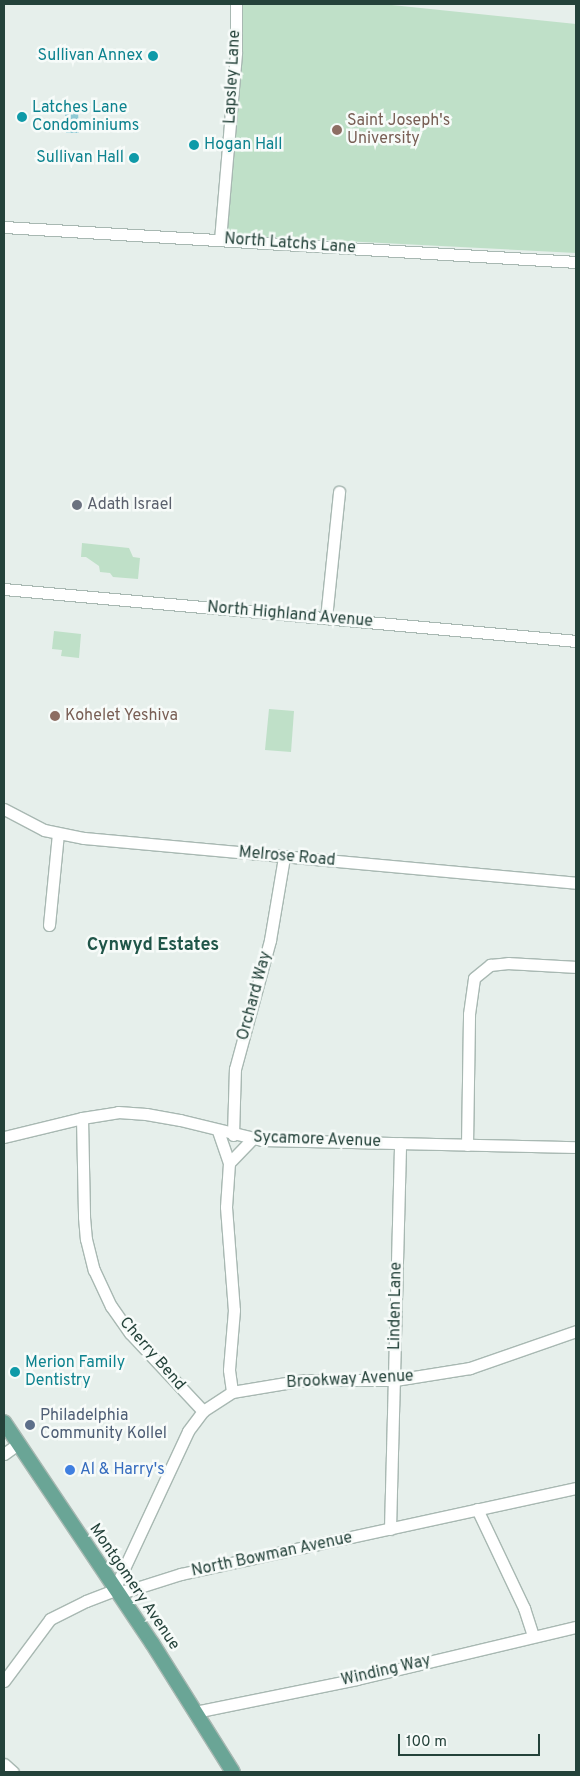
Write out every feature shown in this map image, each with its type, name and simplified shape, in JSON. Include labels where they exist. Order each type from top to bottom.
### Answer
[{"type":"main road","name":"Montgomery Avenue","points":[[4,1422],[8,1450],[152,1643],[233,1772]]},
{"type":"street","name":"Lapsley Lane","points":[[220,240],[236,52],[236,4]]},
{"type":"street","name":"North Latchs Lane","points":[[4,227],[576,262]]},
{"type":"street","points":[[326,618],[339,492]]},
{"type":"street","name":"North Highland Avenue","points":[[4,589],[576,641]]},
{"type":"street","name":"Melrose Road","points":[[4,809],[28,823],[58,834],[284,857],[576,883]]},
{"type":"street","points":[[49,925],[58,834]]},
{"type":"street","name":"Orchard Way","points":[[233,1135],[235,1069],[270,940],[284,857]]},
{"type":"street","points":[[467,1145],[469,1014],[474,978],[490,965],[508,963],[576,967]]},
{"type":"street","name":"Sycamore Avenue","points":[[4,1137],[110,1112],[146,1114],[252,1139],[576,1147]]},
{"type":"street","name":"Cherry Bend","points":[[82,1118],[84,1217],[86,1239],[94,1270],[107,1299],[130,1333],[203,1412]]},
{"type":"street","points":[[218,1131],[229,1163],[226,1206],[234,1310],[229,1370],[232,1392]]},
{"type":"street","points":[[229,1163],[252,1139]]},
{"type":"street","name":"Linden Lane","points":[[390,1529],[400,1143]]},
{"type":"street","name":"Brookway Avenue","points":[[114,1590],[176,1453],[188,1431],[203,1412],[232,1392],[304,1380],[395,1380],[470,1368],[576,1331]]},
{"type":"street","name":"North Bowman Avenue","points":[[4,1681],[50,1619],[86,1601],[114,1590],[127,1591],[181,1574],[576,1488]]},
{"type":"street","points":[[477,1509],[524,1608],[533,1636]]},
{"type":"street","name":"Winding Way","points":[[195,1712],[357,1679],[576,1627]]},
{"type":"street","points":[[4,1764],[12,1772]]},
{"type":"green space","name":"Saint Joseph's University","points":[[243,4],[382,4],[576,24],[576,253],[227,235]]},
{"type":"green space","points":[[82,543],[129,548],[133,557],[140,558],[138,579],[113,577],[110,573],[100,572],[99,566],[86,557],[81,557]]},
{"type":"green space","points":[[54,631],[81,634],[79,658],[61,656],[62,650],[52,649]]},
{"type":"green space","points":[[269,709],[294,711],[291,752],[265,750]]},
{"type":"water","points":[[65,111],[78,111],[79,133],[66,133]]},
{"type":"place","name":"Sullivan Annex","points":[[153,56]]},
{"type":"place","name":"Latches Lane Condominiums","points":[[22,117]]},
{"type":"place","name":"Saint Joseph's University","points":[[337,130]]},
{"type":"place","name":"Hogan Hall","points":[[194,145]]},
{"type":"place","name":"Sullivan Hall","points":[[134,158]]},
{"type":"place","name":"Adath Israel","points":[[77,505]]},
{"type":"place","name":"Kohelet Yeshiva","points":[[55,716]]},
{"type":"place","name":"Merion Family Dentistry","points":[[15,1372]]},
{"type":"place","name":"Philadelphia Community Kollel","points":[[30,1425]]},
{"type":"place","name":"Al & Harry's","points":[[70,1470]]},
{"type":"district","name":"Cynwyd Estates","points":[[153,946]]}]
